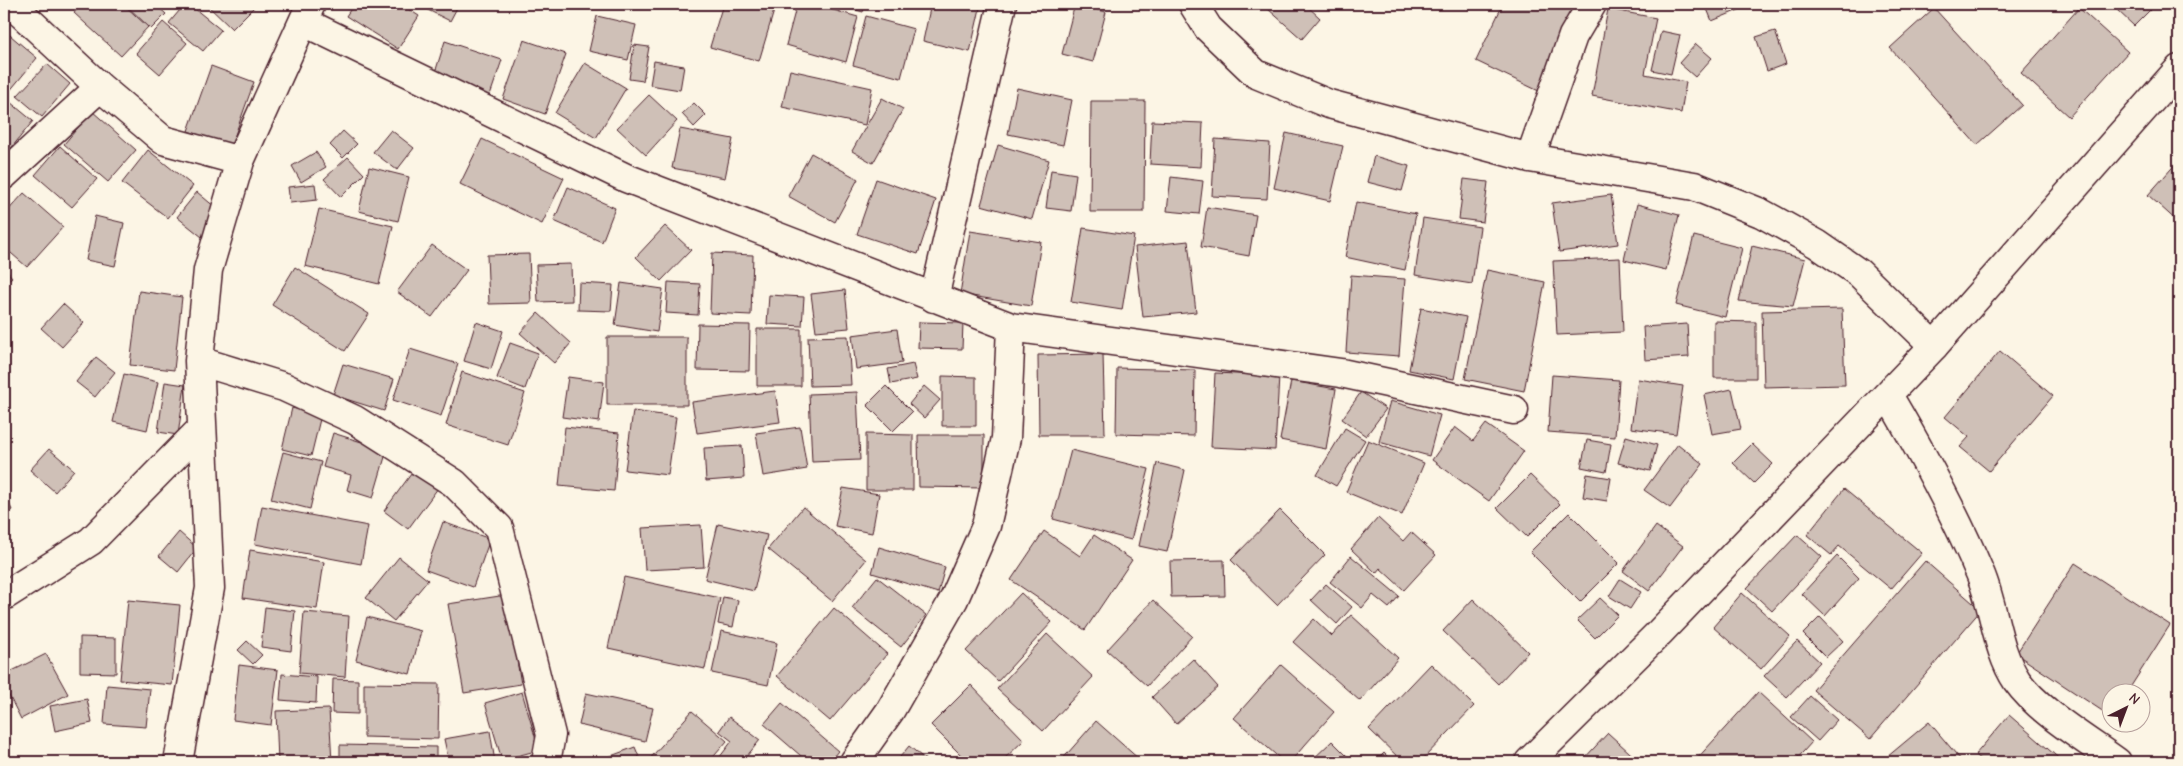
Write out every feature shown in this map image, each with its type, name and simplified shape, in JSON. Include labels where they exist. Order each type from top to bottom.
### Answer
[{"type":"street","points":[[11,4],[100,87],[163,140],[240,161]]},
{"type":"street","points":[[934,298],[1002,4]]},
{"type":"street","points":[[1193,4],[1208,28],[1256,74],[1328,104],[1530,158],[1694,186],[1762,213],[1817,244],[1859,273],[1934,346]]},
{"type":"street","points":[[1530,158],[1573,36],[1592,4]]},
{"type":"street","points":[[178,762],[210,588],[209,521],[201,429],[199,361],[208,270],[240,161],[307,13],[626,178],[1011,327],[1340,373],[1514,410]]},
{"type":"street","points":[[1529,762],[1660,632],[1934,346],[2179,69]]},
{"type":"street","points":[[4,175],[100,87]]},
{"type":"street","points":[[854,762],[890,711],[954,599],[986,526],[1006,438],[1011,327]]},
{"type":"street","points":[[199,361],[284,387],[355,420],[454,483],[499,528],[551,735],[546,762]]},
{"type":"street","points":[[1888,395],[1936,476],[1981,575],[2006,658],[2016,680],[2032,699],[2117,762]]},
{"type":"street","points":[[4,596],[91,541],[201,429]]},
{"type":"building","points":[[82,4],[123,4],[148,27],[121,56],[74,13]]},
{"type":"building","points":[[125,4],[155,4],[166,14],[151,29]]},
{"type":"building","points":[[158,4],[171,4],[165,10]]},
{"type":"building","points":[[185,4],[189,4],[221,30],[203,51],[169,23]]},
{"type":"building","points":[[206,4],[257,4],[232,29]]},
{"type":"building","points":[[354,4],[400,4],[419,16],[398,49],[346,16]]},
{"type":"building","points":[[428,4],[459,4],[450,21],[426,9]]},
{"type":"building","points":[[723,4],[776,4],[759,61],[710,47]]},
{"type":"building","points":[[797,4],[812,4],[858,17],[846,62],[786,45]]},
{"type":"building","points":[[835,4],[865,4],[863,12]]},
{"type":"building","points":[[931,4],[981,4],[970,52],[923,41]]},
{"type":"building","points":[[1075,4],[1106,12],[1093,62],[1062,54]]},
{"type":"building","points":[[1272,4],[1305,4],[1320,18],[1302,39],[1268,9]]},
{"type":"building","points":[[1503,4],[1586,4],[1543,93],[1476,61]]},
{"type":"building","points":[[1705,4],[1753,4],[1712,21]]},
{"type":"building","points":[[2121,4],[2156,4],[2134,26],[2116,9]]},
{"type":"building","points":[[1934,8],[2022,105],[1977,145],[1890,48]]},
{"type":"building","points":[[2079,8],[2128,52],[2069,117],[2021,73]]},
{"type":"building","points":[[1608,9],[1656,18],[1645,74],[1686,82],[1681,113],[1592,96]]},
{"type":"building","points":[[597,16],[636,25],[628,60],[589,51]]},
{"type":"building","points":[[866,16],[914,29],[901,78],[853,65]]},
{"type":"building","points":[[163,22],[187,43],[160,74],[136,53]]},
{"type":"building","points":[[4,30],[37,58],[8,93],[4,90]]},
{"type":"building","points":[[1661,31],[1680,35],[1671,74],[1652,70]]},
{"type":"building","points":[[1775,31],[1786,64],[1767,71],[1756,37]]},
{"type":"building","points":[[524,40],[566,54],[545,114],[503,99]]},
{"type":"building","points":[[445,41],[502,60],[489,98],[433,79]]},
{"type":"building","points":[[1696,44],[1712,58],[1695,77],[1679,63]]},
{"type":"building","points":[[634,45],[649,47],[643,81],[629,79]]},
{"type":"building","points":[[654,61],[684,66],[680,90],[650,85]]},
{"type":"building","points":[[585,63],[626,88],[596,138],[555,113]]},
{"type":"building","points":[[47,64],[70,84],[42,117],[17,96]]},
{"type":"building","points":[[211,66],[254,82],[231,146],[188,131]]},
{"type":"building","points":[[790,70],[872,88],[865,125],[782,107]]},
{"type":"building","points":[[1017,88],[1072,100],[1063,145],[1008,134]]},
{"type":"building","points":[[649,95],[677,121],[646,155],[617,128]]},
{"type":"building","points":[[4,97],[33,121],[4,157]]},
{"type":"building","points":[[882,98],[903,109],[873,163],[852,151]]},
{"type":"building","points":[[1091,101],[1145,101],[1144,212],[1090,212]]},
{"type":"building","points":[[694,103],[706,115],[694,127],[682,114]]},
{"type":"building","points":[[92,111],[136,150],[108,182],[64,144]]},
{"type":"building","points":[[1152,121],[1203,123],[1201,167],[1150,164]]},
{"type":"building","points":[[680,129],[733,139],[725,178],[672,168]]},
{"type":"building","points":[[391,130],[414,148],[397,170],[373,152]]},
{"type":"building","points":[[343,131],[357,144],[343,158],[330,145]]},
{"type":"building","points":[[1286,133],[1343,146],[1330,201],[1274,188]]},
{"type":"building","points":[[482,139],[564,178],[542,224],[460,184]]},
{"type":"building","points":[[1215,139],[1270,143],[1267,199],[1212,196]]},
{"type":"building","points":[[998,145],[1049,160],[1032,219],[981,205]]},
{"type":"building","points":[[60,146],[97,179],[72,207],[35,175]]},
{"type":"building","points":[[148,150],[193,186],[168,218],[122,183]]},
{"type":"building","points":[[316,152],[326,167],[301,182],[292,166]]},
{"type":"building","points":[[811,153],[858,179],[835,222],[788,196]]},
{"type":"building","points":[[1374,156],[1409,166],[1402,191],[1367,182]]},
{"type":"building","points":[[348,157],[364,174],[341,197],[324,179]]},
{"type":"building","points":[[2179,160],[2179,223],[2148,195]]},
{"type":"building","points":[[369,167],[409,177],[398,221],[359,211]]},
{"type":"building","points":[[1051,170],[1076,174],[1071,211],[1046,208]]},
{"type":"building","points":[[1171,177],[1203,181],[1199,214],[1167,211]]},
{"type":"building","points":[[876,179],[936,200],[918,254],[857,234]]},
{"type":"building","points":[[1464,179],[1488,182],[1483,222],[1459,219]]},
{"type":"building","points":[[315,184],[317,200],[290,203],[288,187]]},
{"type":"building","points":[[568,187],[615,208],[602,242],[554,221]]},
{"type":"building","points":[[197,192],[222,213],[202,237],[177,217]]},
{"type":"building","points":[[24,193],[63,227],[27,267],[4,247],[4,215]]},
{"type":"building","points":[[1611,195],[1618,244],[1559,252],[1552,203]]},
{"type":"building","points":[[1356,202],[1416,214],[1405,270],[1345,257]]},
{"type":"building","points":[[1637,204],[1679,215],[1666,270],[1624,260]]},
{"type":"building","points":[[1207,207],[1256,215],[1249,256],[1201,247]]},
{"type":"building","points":[[319,209],[393,226],[379,284],[305,266]]},
{"type":"building","points":[[95,216],[124,223],[115,266],[86,260]]},
{"type":"building","points":[[1423,218],[1480,227],[1472,284],[1415,275]]},
{"type":"building","points":[[665,226],[691,250],[661,281],[636,257]]},
{"type":"building","points":[[1083,228],[1134,236],[1122,310],[1071,302]]},
{"type":"building","points":[[970,231],[1041,242],[1031,306],[960,294]]},
{"type":"building","points":[[1694,236],[1742,248],[1725,317],[1676,305]]},
{"type":"building","points":[[1188,241],[1196,312],[1143,317],[1135,247]]},
{"type":"building","points":[[432,245],[467,270],[432,317],[397,292]]},
{"type":"building","points":[[1752,246],[1805,259],[1793,306],[1739,301]]},
{"type":"building","points":[[712,253],[753,255],[751,315],[710,313]]},
{"type":"building","points":[[529,254],[531,303],[489,304],[487,255]]},
{"type":"building","points":[[1620,258],[1623,332],[1557,335],[1553,261]]},
{"type":"building","points":[[571,264],[572,301],[538,302],[536,265]]},
{"type":"building","points":[[295,267],[369,314],[345,351],[272,305]]},
{"type":"building","points":[[4,268],[12,277],[4,285]]},
{"type":"building","points":[[1487,270],[1545,282],[1524,391],[1465,379]]},
{"type":"building","points":[[1351,275],[1405,279],[1399,356],[1346,352]]},
{"type":"building","points":[[668,282],[700,284],[698,315],[666,313]]},
{"type":"building","points":[[579,283],[613,285],[611,311],[578,310]]},
{"type":"building","points":[[621,283],[663,289],[657,332],[615,325]]},
{"type":"building","points":[[845,290],[849,328],[816,331],[811,294]]},
{"type":"building","points":[[139,291],[182,297],[174,370],[130,365]]},
{"type":"building","points":[[769,295],[804,297],[802,326],[767,324]]},
{"type":"building","points":[[63,304],[84,323],[62,347],[41,328]]},
{"type":"building","points":[[1421,308],[1466,317],[1454,379],[1409,370]]},
{"type":"building","points":[[1842,309],[1845,385],[1764,387],[1762,311]]},
{"type":"building","points":[[538,313],[571,343],[554,363],[520,333]]},
{"type":"building","points":[[1714,321],[1756,322],[1756,378],[1714,378]]},
{"type":"building","points":[[476,322],[503,331],[491,369],[464,361]]},
{"type":"building","points":[[919,322],[963,323],[962,349],[918,348]]},
{"type":"building","points":[[698,324],[750,325],[749,371],[697,370]]},
{"type":"building","points":[[1687,324],[1689,357],[1645,360],[1643,327]]},
{"type":"building","points":[[757,329],[801,329],[801,386],[757,386]]},
{"type":"building","points":[[897,329],[902,363],[856,369],[852,335]]},
{"type":"building","points":[[848,336],[851,385],[810,386],[808,337]]},
{"type":"building","points":[[607,337],[687,337],[687,405],[607,405]]},
{"type":"building","points":[[510,343],[538,353],[525,389],[497,378]]},
{"type":"building","points":[[410,349],[458,364],[441,416],[393,400]]},
{"type":"building","points":[[2000,351],[2053,396],[1989,471],[1960,447],[1969,437],[1945,417]]},
{"type":"building","points":[[1103,354],[1105,435],[1039,435],[1038,355]]},
{"type":"building","points":[[96,357],[115,372],[95,397],[76,382]]},
{"type":"building","points":[[343,364],[394,379],[384,411],[333,395]]},
{"type":"building","points":[[913,364],[917,379],[891,384],[888,369]]},
{"type":"building","points":[[1117,368],[1195,370],[1194,436],[1116,434]]},
{"type":"building","points":[[462,372],[525,393],[508,445],[446,425]]},
{"type":"building","points":[[1215,373],[1279,376],[1275,450],[1211,447]]},
{"type":"building","points":[[124,374],[158,382],[147,430],[113,422]]},
{"type":"building","points":[[1552,375],[1619,380],[1615,437],[1548,432]]},
{"type":"building","points":[[942,376],[976,377],[976,426],[942,426]]},
{"type":"building","points":[[568,377],[604,382],[599,422],[562,417]]},
{"type":"building","points":[[1638,379],[1683,386],[1676,434],[1631,428]]},
{"type":"building","points":[[1291,381],[1336,389],[1326,449],[1280,440]]},
{"type":"building","points":[[165,382],[185,385],[178,435],[158,432]]},
{"type":"building","points":[[886,386],[912,412],[893,431],[867,405]]},
{"type":"building","points":[[924,386],[940,400],[924,418],[909,404]]},
{"type":"building","points":[[1732,389],[1741,429],[1712,434],[1704,395]]},
{"type":"building","points":[[775,391],[780,422],[697,433],[692,402]]},
{"type":"building","points":[[857,392],[860,460],[812,462],[809,394]]},
{"type":"building","points":[[1361,392],[1386,409],[1366,436],[1342,419]]},
{"type":"building","points":[[1390,401],[1440,415],[1429,456],[1379,442]]},
{"type":"building","points":[[292,408],[321,415],[311,456],[282,449]]},
{"type":"building","points":[[633,411],[676,417],[668,475],[625,470]]},
{"type":"building","points":[[1486,424],[1524,451],[1489,501],[1432,460],[1455,427],[1473,441]]},
{"type":"building","points":[[565,427],[619,433],[614,491],[559,486]]},
{"type":"building","points":[[800,427],[807,469],[763,476],[756,433]]},
{"type":"building","points":[[1345,428],[1365,440],[1336,486],[1317,475]]},
{"type":"building","points":[[333,433],[387,450],[373,498],[347,490],[351,475],[323,467]]},
{"type":"building","points":[[866,434],[913,435],[913,490],[866,490]]},
{"type":"building","points":[[918,435],[984,435],[984,488],[919,487]]},
{"type":"building","points":[[1626,436],[1657,445],[1650,471],[1618,463]]},
{"type":"building","points":[[1368,440],[1424,463],[1402,515],[1346,492]]},
{"type":"building","points":[[1587,440],[1611,444],[1606,472],[1581,467]]},
{"type":"building","points":[[1678,444],[1703,464],[1670,508],[1644,490]]},
{"type":"building","points":[[1752,444],[1773,464],[1754,483],[1733,463]]},
{"type":"building","points":[[742,446],[744,478],[706,481],[704,448]]},
{"type":"building","points":[[49,449],[74,470],[55,492],[30,470]]},
{"type":"building","points":[[1071,450],[1149,469],[1131,540],[1053,519]]},
{"type":"building","points":[[283,452],[321,462],[310,509],[271,499]]},
{"type":"building","points":[[1157,463],[1185,470],[1167,552],[1139,546]]},
{"type":"building","points":[[414,470],[438,488],[408,529],[384,511]]},
{"type":"building","points":[[1587,474],[1611,478],[1607,501],[1583,497]]},
{"type":"building","points":[[1530,475],[1560,504],[1527,537],[1497,508]]},
{"type":"building","points":[[843,488],[879,494],[872,533],[835,526]]},
{"type":"building","points":[[1844,489],[1922,553],[1891,589],[1839,546],[1831,555],[1807,535]]},
{"type":"building","points":[[4,493],[12,510],[4,514]]},
{"type":"building","points":[[262,506],[368,526],[361,564],[255,544]]},
{"type":"building","points":[[803,507],[866,560],[832,601],[768,549]]},
{"type":"building","points":[[1280,510],[1325,555],[1277,605],[1231,560]]},
{"type":"building","points":[[1569,513],[1619,563],[1580,602],[1530,552]]},
{"type":"building","points":[[1378,518],[1403,541],[1411,532],[1436,555],[1404,590],[1380,568],[1376,573],[1351,549]]},
{"type":"building","points":[[443,522],[490,539],[473,587],[426,570]]},
{"type":"building","points":[[718,524],[767,535],[754,591],[705,579]]},
{"type":"building","points":[[701,525],[704,567],[645,570],[642,528]]},
{"type":"building","points":[[1656,526],[1683,546],[1649,591],[1623,571]]},
{"type":"building","points":[[1044,531],[1080,556],[1094,535],[1132,560],[1085,630],[1011,580]]},
{"type":"building","points":[[179,532],[197,548],[178,572],[159,556]]},
{"type":"building","points":[[1797,535],[1822,557],[1772,611],[1747,588]]},
{"type":"building","points":[[879,547],[945,567],[938,593],[872,573]]},
{"type":"building","points":[[250,550],[324,562],[317,609],[243,598]]},
{"type":"building","points":[[1351,556],[1399,596],[1389,608],[1373,595],[1362,608],[1330,582]]},
{"type":"building","points":[[1837,556],[1859,578],[1825,616],[1802,594]]},
{"type":"building","points":[[399,557],[428,580],[394,621],[366,598]]},
{"type":"building","points":[[1224,560],[1225,596],[1171,597],[1170,561]]},
{"type":"building","points":[[1925,561],[1981,610],[1870,739],[1813,690]]},
{"type":"building","points":[[2075,563],[2170,625],[2132,684],[2100,684],[2100,709],[2016,654]]},
{"type":"building","points":[[624,577],[720,598],[705,669],[608,648]]},
{"type":"building","points":[[877,577],[926,615],[901,647],[852,608]]},
{"type":"building","points":[[1620,579],[1641,592],[1630,609],[1609,596]]},
{"type":"building","points":[[1326,584],[1352,607],[1337,624],[1311,600]]},
{"type":"building","points":[[1021,593],[1052,622],[998,681],[966,651]]},
{"type":"building","points":[[1742,593],[1790,636],[1761,669],[1713,627]]},
{"type":"building","points":[[506,595],[521,684],[464,693],[448,604]]},
{"type":"building","points":[[723,597],[738,600],[733,627],[718,624]]},
{"type":"building","points":[[1600,598],[1618,615],[1595,638],[1577,620]]},
{"type":"building","points":[[1473,599],[1528,652],[1498,684],[1443,631]]},
{"type":"building","points":[[128,600],[180,605],[172,685],[120,680]]},
{"type":"building","points":[[1153,600],[1192,636],[1147,686],[1107,650]]},
{"type":"building","points":[[265,607],[295,611],[291,651],[261,647]]},
{"type":"building","points":[[834,608],[887,654],[830,721],[777,676]]},
{"type":"building","points":[[304,612],[349,616],[345,677],[299,673]]},
{"type":"building","points":[[1351,615],[1398,658],[1360,701],[1293,642],[1314,619],[1332,636]]},
{"type":"building","points":[[367,617],[421,631],[410,674],[356,660]]},
{"type":"building","points":[[1820,617],[1843,641],[1826,657],[1803,634]]},
{"type":"building","points":[[721,631],[777,643],[768,685],[712,673]]},
{"type":"building","points":[[1047,634],[1093,677],[1043,731],[997,689]]},
{"type":"building","points":[[80,637],[116,638],[116,673],[80,672]]},
{"type":"building","points":[[247,641],[262,655],[253,664],[238,650]]},
{"type":"building","points":[[1797,641],[1820,662],[1787,697],[1764,676]]},
{"type":"building","points":[[46,654],[68,694],[21,719],[4,686],[4,675]]},
{"type":"building","points":[[1193,659],[1218,687],[1176,724],[1152,697]]},
{"type":"building","points":[[1431,664],[1474,706],[1420,762],[1403,762],[1369,729]]},
{"type":"building","points":[[239,665],[278,670],[271,725],[233,720]]},
{"type":"building","points":[[1281,665],[1334,712],[1290,762],[1284,762],[1234,718]]},
{"type":"building","points":[[282,674],[317,677],[316,703],[280,700]]},
{"type":"building","points":[[333,679],[358,680],[358,714],[332,713]]},
{"type":"building","points":[[364,683],[439,684],[438,739],[364,737]]},
{"type":"building","points":[[107,685],[150,689],[146,727],[104,724]]},
{"type":"building","points":[[971,685],[1024,740],[1001,762],[968,762],[931,725]]},
{"type":"building","points":[[522,692],[539,750],[502,760],[485,703]]},
{"type":"building","points":[[1758,692],[1812,742],[1794,762],[1694,762]]},
{"type":"building","points":[[586,693],[653,708],[645,741],[579,725]]},
{"type":"building","points":[[1810,696],[1837,720],[1818,741],[1791,717]]},
{"type":"building","points":[[87,699],[92,723],[55,731],[50,706]]},
{"type":"building","points":[[782,703],[838,751],[829,762],[808,762],[764,724]]},
{"type":"building","points":[[329,709],[332,762],[278,762],[276,711]]},
{"type":"building","points":[[692,711],[727,741],[709,762],[647,762]]},
{"type":"building","points":[[2009,715],[2063,762],[1983,762],[1975,755]]},
{"type":"building","points":[[729,717],[760,740],[742,762],[716,762],[732,741],[719,731]]},
{"type":"building","points":[[1096,721],[1140,760],[1138,762],[1060,762]]},
{"type":"building","points":[[1929,722],[1961,760],[1959,762],[1881,762]]},
{"type":"building","points":[[490,731],[495,762],[449,762],[444,739]]},
{"type":"building","points":[[1608,733],[1640,762],[1581,762]]},
{"type":"building","points":[[1332,741],[1353,762],[1310,762]]},
{"type":"building","points":[[340,745],[436,747],[436,762],[340,762]]},
{"type":"building","points":[[909,746],[928,762],[896,762]]},
{"type":"building","points":[[635,747],[641,762],[595,762]]},
{"type":"building","points":[[1384,753],[1393,762],[1375,762]]},
{"type":"building","points":[[18,757],[19,762],[4,762],[4,759]]}]
